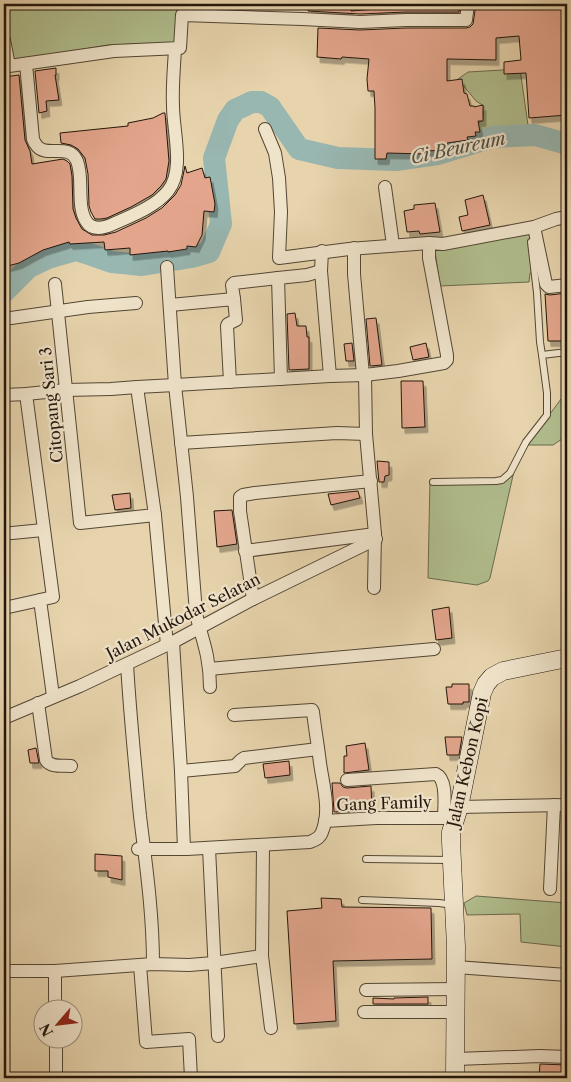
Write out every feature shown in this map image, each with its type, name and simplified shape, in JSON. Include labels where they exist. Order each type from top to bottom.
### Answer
[{"type":"main road","name":"Jalan Kebon Kopi","points":[[455,1078],[456,966],[451,841],[452,814],[482,693],[492,677],[503,671],[567,658]]},
{"type":"street","points":[[4,40],[10,66],[114,51],[180,48],[182,15],[302,18],[352,22],[466,20],[468,4]]},
{"type":"street","points":[[26,64],[33,139],[37,147],[43,150],[64,151],[71,153],[76,159],[79,169],[82,211],[86,221],[91,226],[101,228],[124,219],[162,198],[174,181],[177,168],[173,106],[175,49]]},
{"type":"street","points":[[265,129],[275,153],[279,178],[281,212],[279,258],[354,248],[429,243],[443,244],[534,228],[556,219],[567,217]]},
{"type":"street","points":[[386,187],[393,245]]},
{"type":"street","points":[[534,228],[546,284],[549,287],[567,285]]},
{"type":"street","points":[[4,395],[330,376],[364,376],[398,372],[444,363],[447,360],[447,356],[429,258],[429,243]]},
{"type":"street","points":[[354,248],[354,274],[364,376],[366,434],[375,536],[374,588]]},
{"type":"street","points":[[322,252],[321,271],[330,376]]},
{"type":"street","points":[[167,267],[175,385],[187,497],[196,613],[209,669],[210,688]]},
{"type":"street","points":[[230,382],[226,326],[236,320],[232,285],[234,283],[307,275],[321,271]]},
{"type":"street","points":[[278,278],[281,379]]},
{"type":"street","name":"Citopang Sari 3","points":[[55,284],[80,523],[155,515]]},
{"type":"street","points":[[170,305],[234,299]]},
{"type":"street","points":[[4,319],[88,307],[136,303]]},
{"type":"street","points":[[136,387],[155,515],[170,644],[181,771],[184,849]]},
{"type":"street","points":[[26,394],[43,530],[54,696]]},
{"type":"street","points":[[181,443],[337,433],[366,434]]},
{"type":"street","points":[[253,598],[240,511],[239,498],[241,496],[371,481]]},
{"type":"street","points":[[12,533],[43,530]]},
{"type":"street","points":[[245,551],[375,536]]},
{"type":"street","name":"Jalan Mukodar Selatan","points":[[4,718],[170,644],[253,598],[375,536]]},
{"type":"street","points":[[4,608],[47,599]]},
{"type":"street","points":[[209,669],[434,649]]},
{"type":"street","points":[[126,664],[141,849],[152,926],[153,964]]},
{"type":"street","points":[[38,703],[48,764],[71,766]]},
{"type":"street","points":[[141,849],[209,848],[310,842],[321,834],[326,809],[312,710],[234,715]]},
{"type":"street","points":[[181,771],[235,766],[244,758],[318,749]]},
{"type":"street","points":[[347,780],[436,774],[441,778],[452,814]]},
{"type":"street","points":[[550,889],[554,804]]},
{"type":"street","name":"Gang Family","points":[[325,821],[452,814],[554,804],[567,805]]},
{"type":"street","points":[[263,845],[262,956],[271,1028]]},
{"type":"street","points":[[209,848],[218,1036]]},
{"type":"street","points":[[4,971],[55,971],[153,964],[181,965],[214,963],[262,956]]},
{"type":"street","points":[[140,965],[146,1042],[189,1039],[191,1078]]},
{"type":"street","points":[[456,966],[567,975]]},
{"type":"street","points":[[55,971],[56,1000]]},
{"type":"street","points":[[366,990],[456,988]]},
{"type":"street","points":[[364,1012],[456,1012]]},
{"type":"street","points":[[56,1050],[56,1078]]},
{"type":"street","points":[[456,1059],[567,1057]]},
{"type":"lane","points":[[433,482],[502,480],[510,473],[526,442],[547,415],[547,393],[540,342],[531,242]]},
{"type":"lane","points":[[542,355],[567,352]]},
{"type":"lane","points":[[366,859],[452,860]]},
{"type":"lane","points":[[362,900],[454,906]]},
{"type":"green space","points":[[4,4],[188,4],[177,6],[179,40],[172,43],[108,45],[12,61],[8,36],[4,33]]},
{"type":"green space","points":[[520,69],[529,132],[450,151],[428,148],[474,128],[483,119],[484,106],[476,101],[458,79],[468,72]]},
{"type":"green space","points":[[533,231],[539,270],[530,273],[529,282],[440,286],[435,251]]},
{"type":"green space","points":[[567,391],[567,437],[553,445],[527,445]]},
{"type":"green space","points":[[514,471],[488,581],[477,585],[428,578],[430,480],[495,479],[506,477]]},
{"type":"green space","points":[[476,896],[567,903],[567,947],[521,942],[520,914],[467,915],[464,903]]},
{"type":"building","points":[[309,4],[350,4],[351,11],[376,9],[375,4],[413,4],[413,7],[460,4],[459,12],[360,14],[308,11]]},
{"type":"building","points":[[476,4],[567,4],[567,115],[529,118],[526,73],[504,74],[504,62],[521,60],[519,36],[496,38],[496,60],[447,59],[447,81],[462,79],[464,93],[467,94],[470,106],[483,105],[483,121],[478,121],[480,132],[475,132],[476,136],[467,137],[468,140],[447,143],[447,150],[426,151],[426,154],[387,153],[386,159],[375,159],[374,91],[368,91],[367,79],[369,59],[317,57],[318,28],[360,30],[466,28],[473,24]]},
{"type":"building","points":[[56,68],[55,75],[59,100],[46,101],[47,111],[39,113],[35,71]]},
{"type":"building","points":[[19,75],[25,140],[30,151],[32,164],[63,159],[70,164],[73,209],[82,229],[92,235],[104,235],[116,232],[146,218],[162,208],[175,195],[181,185],[185,166],[187,173],[202,168],[205,178],[210,177],[215,204],[214,212],[204,211],[202,235],[196,247],[187,246],[187,249],[168,252],[130,255],[130,248],[105,250],[104,242],[70,244],[69,242],[43,250],[19,263],[4,267],[4,77]]},
{"type":"building","points":[[165,113],[169,161],[166,179],[152,195],[131,207],[107,218],[95,219],[89,206],[88,174],[85,158],[78,149],[61,143],[60,133],[128,126],[128,123],[153,118]]},
{"type":"building","points":[[483,195],[490,225],[462,231],[459,217],[468,215],[465,200]]},
{"type":"building","points":[[435,203],[440,232],[420,234],[419,231],[407,232],[404,211],[414,209],[414,205]]},
{"type":"building","points":[[567,293],[567,341],[548,341],[545,294]]},
{"type":"building","points":[[295,313],[297,326],[306,326],[307,337],[309,337],[309,369],[289,370],[287,314]]},
{"type":"building","points":[[376,318],[382,365],[370,366],[366,319]]},
{"type":"building","points":[[352,343],[354,361],[346,361],[344,344]]},
{"type":"building","points":[[426,343],[429,357],[413,360],[410,347]]},
{"type":"building","points":[[401,381],[423,381],[425,427],[402,428]]},
{"type":"building","points":[[377,461],[389,462],[389,475],[385,476],[384,482],[379,482]]},
{"type":"building","points":[[358,491],[360,498],[331,505],[328,494]]},
{"type":"building","points":[[130,493],[131,508],[115,510],[112,495]]},
{"type":"building","points":[[232,510],[237,544],[217,547],[214,511]]},
{"type":"building","points":[[449,607],[452,638],[436,640],[432,610]]},
{"type":"building","points":[[452,684],[469,684],[469,702],[448,704],[446,687],[452,687]]},
{"type":"building","points":[[445,737],[462,737],[459,755],[447,755]]},
{"type":"building","points":[[365,743],[369,770],[344,773],[344,756],[347,756],[346,746]]},
{"type":"building","points":[[36,748],[39,763],[30,763],[28,750]]},
{"type":"building","points":[[289,761],[290,775],[265,778],[263,764]]},
{"type":"building","points":[[332,783],[340,783],[343,787],[347,788],[371,786],[372,810],[334,812]]},
{"type":"building","points":[[95,854],[122,856],[122,880],[108,877],[108,871],[95,871]]},
{"type":"building","points":[[321,898],[341,899],[342,907],[431,908],[432,959],[333,961],[336,1021],[294,1024],[287,911],[322,908]]},
{"type":"building","points":[[428,997],[428,1004],[373,1004],[373,998]]},
{"type":"building","points":[[540,1064],[567,1065],[567,1078],[539,1078]]},
{"type":"waterway","name":"Ci Beureum","points":[[4,292],[29,267],[48,258],[76,250],[112,262],[142,265],[192,257],[209,252],[221,224],[214,158],[228,120],[235,110],[252,102],[261,102],[270,107],[299,149],[338,158],[396,160],[438,154],[493,137],[535,135],[567,144]]}]
